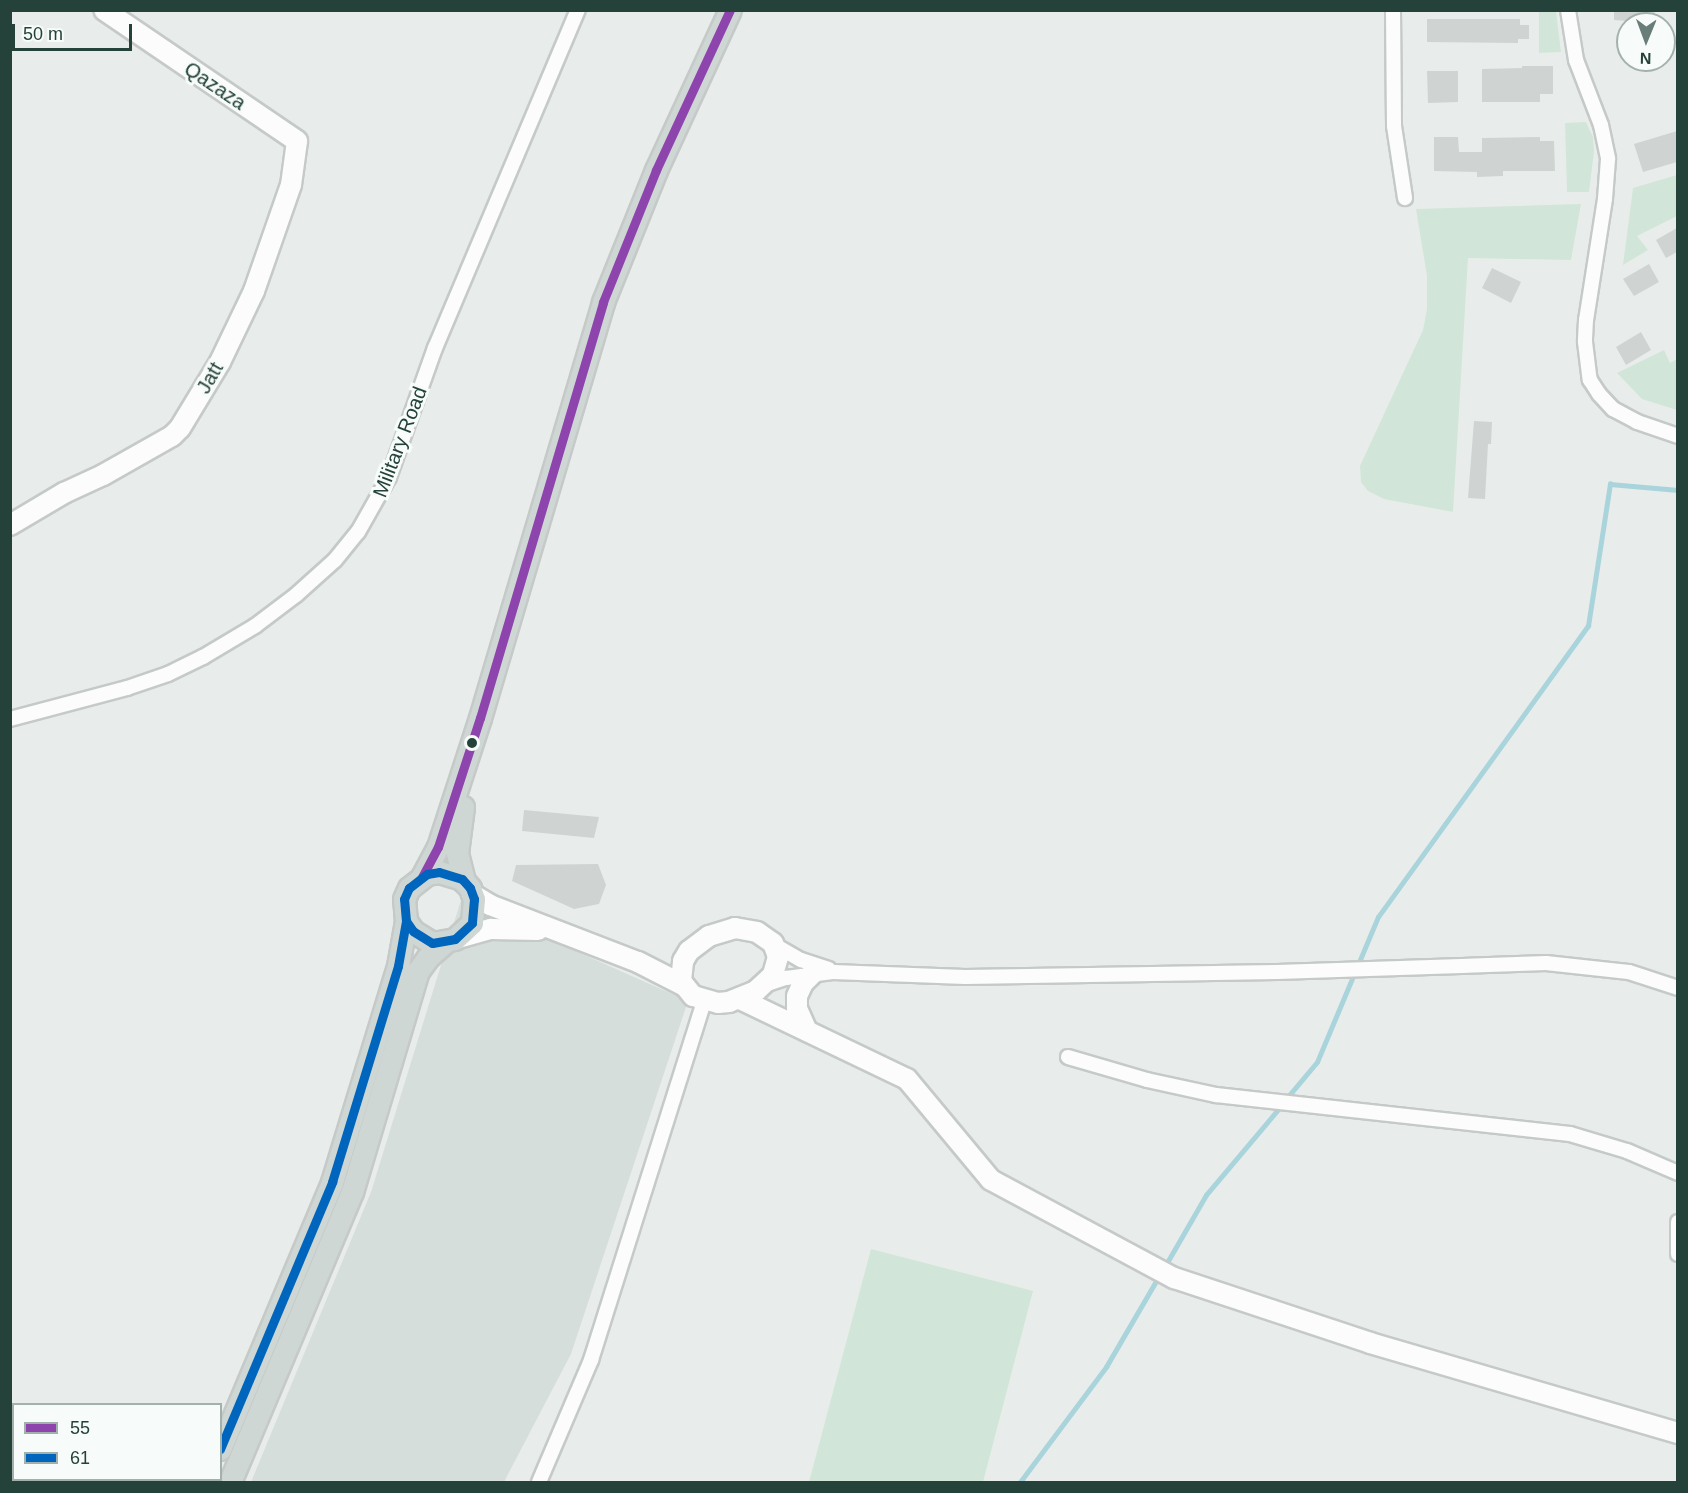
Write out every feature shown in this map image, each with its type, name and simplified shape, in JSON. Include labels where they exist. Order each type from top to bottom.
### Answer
[{"type":"main road","points":[[222,1444],[332,1182],[398,966],[406,921],[404,899],[409,888],[422,877],[438,847],[480,718],[603,302],[656,170],[730,10]]},
{"type":"main road","points":[[230,1482],[352,1192],[418,971],[428,957],[472,923],[475,911],[457,853],[458,836],[480,718]]},
{"type":"main road","points":[[422,877],[439,872],[451,874],[468,888]]},
{"type":"main road","points":[[406,921],[422,939],[450,941]]},
{"type":"street","name":"Qazaza","points":[[104,10],[297,141]]},
{"type":"street","name":"Military Road","points":[[10,718],[127,688],[168,674],[203,657],[277,611],[346,548],[369,516],[389,477],[441,332],[578,10]]},
{"type":"street","points":[[1393,10],[1395,137],[1405,198]]},
{"type":"street","points":[[1568,10],[1576,60],[1601,124],[1608,159],[1605,199],[1586,320],[1585,342],[1590,380],[1613,409],[1637,422],[1677,436]]},
{"type":"street","name":"Jatt","points":[[10,525],[64,493],[103,475],[171,436],[180,428],[220,362],[254,291],[291,184],[297,141]]},
{"type":"street","points":[[468,888],[490,905],[638,962],[683,985],[693,996],[704,1001],[718,1003],[740,999],[764,985],[812,974],[840,972],[965,977],[1277,972],[1546,963],[1629,972],[1677,988]]},
{"type":"street","points":[[450,941],[491,928],[555,931]]},
{"type":"street","points":[[638,962],[659,961],[689,951],[709,936],[735,928],[757,932],[801,960],[840,972]]},
{"type":"street","points":[[764,985],[777,965],[777,950],[773,943]]},
{"type":"street","points":[[683,985],[681,971],[689,951]]},
{"type":"street","points":[[807,1031],[797,1009],[798,996],[803,983],[812,974]]},
{"type":"street","points":[[740,999],[907,1079],[991,1180],[1174,1278],[1370,1343],[1677,1433]]},
{"type":"street","points":[[539,1482],[591,1360],[704,1001]]},
{"type":"street","points":[[1068,1057],[1147,1080],[1215,1095],[1570,1134],[1627,1151],[1677,1173]]},
{"type":"street","points":[[1677,1222],[1677,1254]]},
{"type":"shaded area","points":[[461,900],[688,1001],[571,1354],[504,1482],[251,1482],[371,1192]]},
{"type":"green space","points":[[1539,11],[1556,11],[1561,52],[1539,53]]},
{"type":"green space","points":[[1586,122],[1593,137],[1594,152],[1589,192],[1567,192],[1565,123]]},
{"type":"green space","points":[[1677,175],[1677,216],[1637,236],[1648,250],[1623,265],[1633,188]]},
{"type":"green space","points":[[1581,204],[1571,260],[1468,258],[1453,512],[1384,499],[1368,491],[1361,482],[1360,466],[1423,330],[1427,309],[1427,276],[1416,209]]},
{"type":"green space","points":[[1664,350],[1670,363],[1677,359],[1677,410],[1642,399],[1617,373]]},
{"type":"green space","points":[[871,1249],[1033,1291],[983,1482],[809,1482]]},
{"type":"building","points":[[1614,10],[1655,10],[1655,12],[1616,12],[1616,20],[1614,20]]},
{"type":"building","points":[[1427,19],[1520,19],[1520,25],[1529,25],[1529,39],[1518,39],[1518,43],[1427,42]]},
{"type":"building","points":[[1522,66],[1553,66],[1553,94],[1540,94],[1540,102],[1482,102],[1482,69],[1522,68]]},
{"type":"building","points":[[1427,71],[1458,71],[1458,102],[1428,103]]},
{"type":"building","points":[[1677,131],[1677,162],[1643,172],[1634,144]]},
{"type":"building","points":[[1434,137],[1458,137],[1459,152],[1482,152],[1482,138],[1540,137],[1540,141],[1554,141],[1555,171],[1503,171],[1503,176],[1477,177],[1477,172],[1434,171]]},
{"type":"building","points":[[1677,228],[1677,252],[1666,258],[1656,240]]},
{"type":"building","points":[[1649,264],[1659,282],[1634,296],[1623,279]]},
{"type":"building","points":[[1492,268],[1521,282],[1511,303],[1482,288]]},
{"type":"building","points":[[1641,332],[1651,350],[1626,365],[1616,347]]},
{"type":"building","points":[[1474,421],[1492,422],[1491,444],[1488,444],[1485,499],[1468,498]]},
{"type":"building","points":[[524,810],[599,817],[594,838],[522,831]]},
{"type":"building","points":[[598,864],[606,885],[599,904],[574,909],[512,881],[516,865]]},
{"type":"waterway","points":[[1286,1099],[1317,1062],[1378,917],[1588,626],[1610,484],[1678,490]]},
{"type":"waterway","points":[[1165,1266],[1206,1195],[1281,1106]]},
{"type":"waterway","points":[[1020,1482],[1106,1367],[1159,1276]]},
{"type":"transit line","name":"55","points":[[422,877],[438,847],[480,718],[603,302],[656,170],[730,10]]},
{"type":"transit line","name":"61","points":[[439,872],[462,879],[470,888],[474,899],[472,923],[455,939],[432,943],[413,931],[406,921],[404,899],[409,888],[427,874],[439,872]]},
{"type":"transit line","name":"61","points":[[222,1444],[332,1182],[398,966],[406,921]]}]
